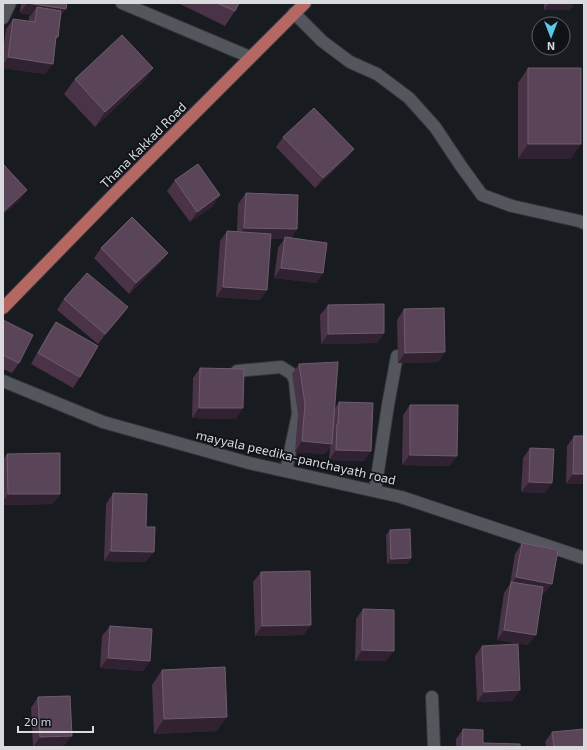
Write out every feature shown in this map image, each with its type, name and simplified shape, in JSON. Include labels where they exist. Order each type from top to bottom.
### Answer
[{"type":"main road","name":"Thana Kakkad Road","points":[[3,308],[116,192],[305,3]]},
{"type":"street","points":[[3,18],[10,3]]},
{"type":"street","points":[[122,3],[250,57]]},
{"type":"street","points":[[294,14],[322,41],[350,62],[377,74],[409,98],[434,127],[482,195],[512,206],[584,223]]},
{"type":"street","points":[[375,491],[397,356]]},
{"type":"street","points":[[237,371],[281,367],[292,374],[295,381],[298,414],[286,471]]},
{"type":"street","name":"mayyala peedika-panchayath road","points":[[3,381],[103,422],[249,462],[402,496],[584,558]]},
{"type":"street","points":[[432,697],[434,747]]},
{"type":"building","points":[[27,3],[67,3],[66,9]]},
{"type":"building","points":[[217,3],[239,3],[235,11]]},
{"type":"building","points":[[37,7],[61,11],[53,64],[8,57],[13,19],[35,22]]},
{"type":"building","points":[[122,35],[153,68],[105,112],[75,79]]},
{"type":"building","points":[[528,68],[581,68],[581,144],[528,144]]},
{"type":"building","points":[[314,108],[354,149],[323,178],[283,137]]},
{"type":"building","points":[[3,164],[27,190],[3,212]]},
{"type":"building","points":[[198,164],[220,195],[197,212],[175,180]]},
{"type":"building","points":[[246,193],[298,195],[297,229],[244,228]]},
{"type":"building","points":[[132,217],[168,253],[136,283],[101,248]]},
{"type":"building","points":[[227,231],[271,234],[267,290],[223,287]]},
{"type":"building","points":[[285,237],[327,243],[323,273],[281,268]]},
{"type":"building","points":[[87,273],[128,307],[105,334],[64,299]]},
{"type":"building","points":[[384,304],[384,333],[328,334],[328,305]]},
{"type":"building","points":[[444,308],[445,352],[405,353],[404,309]]},
{"type":"building","points":[[3,320],[33,335],[19,363],[3,355]]},
{"type":"building","points":[[56,322],[98,346],[80,377],[38,353]]},
{"type":"building","points":[[338,362],[332,444],[302,441],[305,404],[299,364]]},
{"type":"building","points":[[200,368],[244,369],[243,408],[199,408]]},
{"type":"building","points":[[339,402],[373,403],[371,451],[336,450]]},
{"type":"building","points":[[410,405],[458,405],[457,456],[410,455]]},
{"type":"building","points":[[574,436],[584,436],[584,474],[573,474]]},
{"type":"building","points":[[530,448],[554,449],[552,483],[529,482]]},
{"type":"building","points":[[60,453],[60,494],[8,494],[7,454]]},
{"type":"building","points":[[113,493],[147,494],[146,527],[155,527],[154,552],[111,551]]},
{"type":"building","points":[[410,529],[411,558],[391,559],[390,530]]},
{"type":"building","points":[[522,543],[558,550],[552,584],[516,577]]},
{"type":"building","points":[[310,571],[311,625],[262,626],[261,572]]},
{"type":"building","points":[[511,582],[543,587],[536,635],[504,630]]},
{"type":"building","points":[[363,609],[394,610],[394,651],[362,650]]},
{"type":"building","points":[[110,626],[152,629],[150,661],[108,658]]},
{"type":"building","points":[[518,644],[520,690],[484,692],[482,646]]},
{"type":"building","points":[[225,667],[227,717],[164,719],[162,670]]},
{"type":"building","points":[[70,696],[72,736],[40,737],[38,697]]},
{"type":"building","points":[[463,729],[483,730],[483,743],[520,744],[520,747],[462,747]]},
{"type":"building","points":[[584,729],[584,747],[554,747],[552,732]]}]
